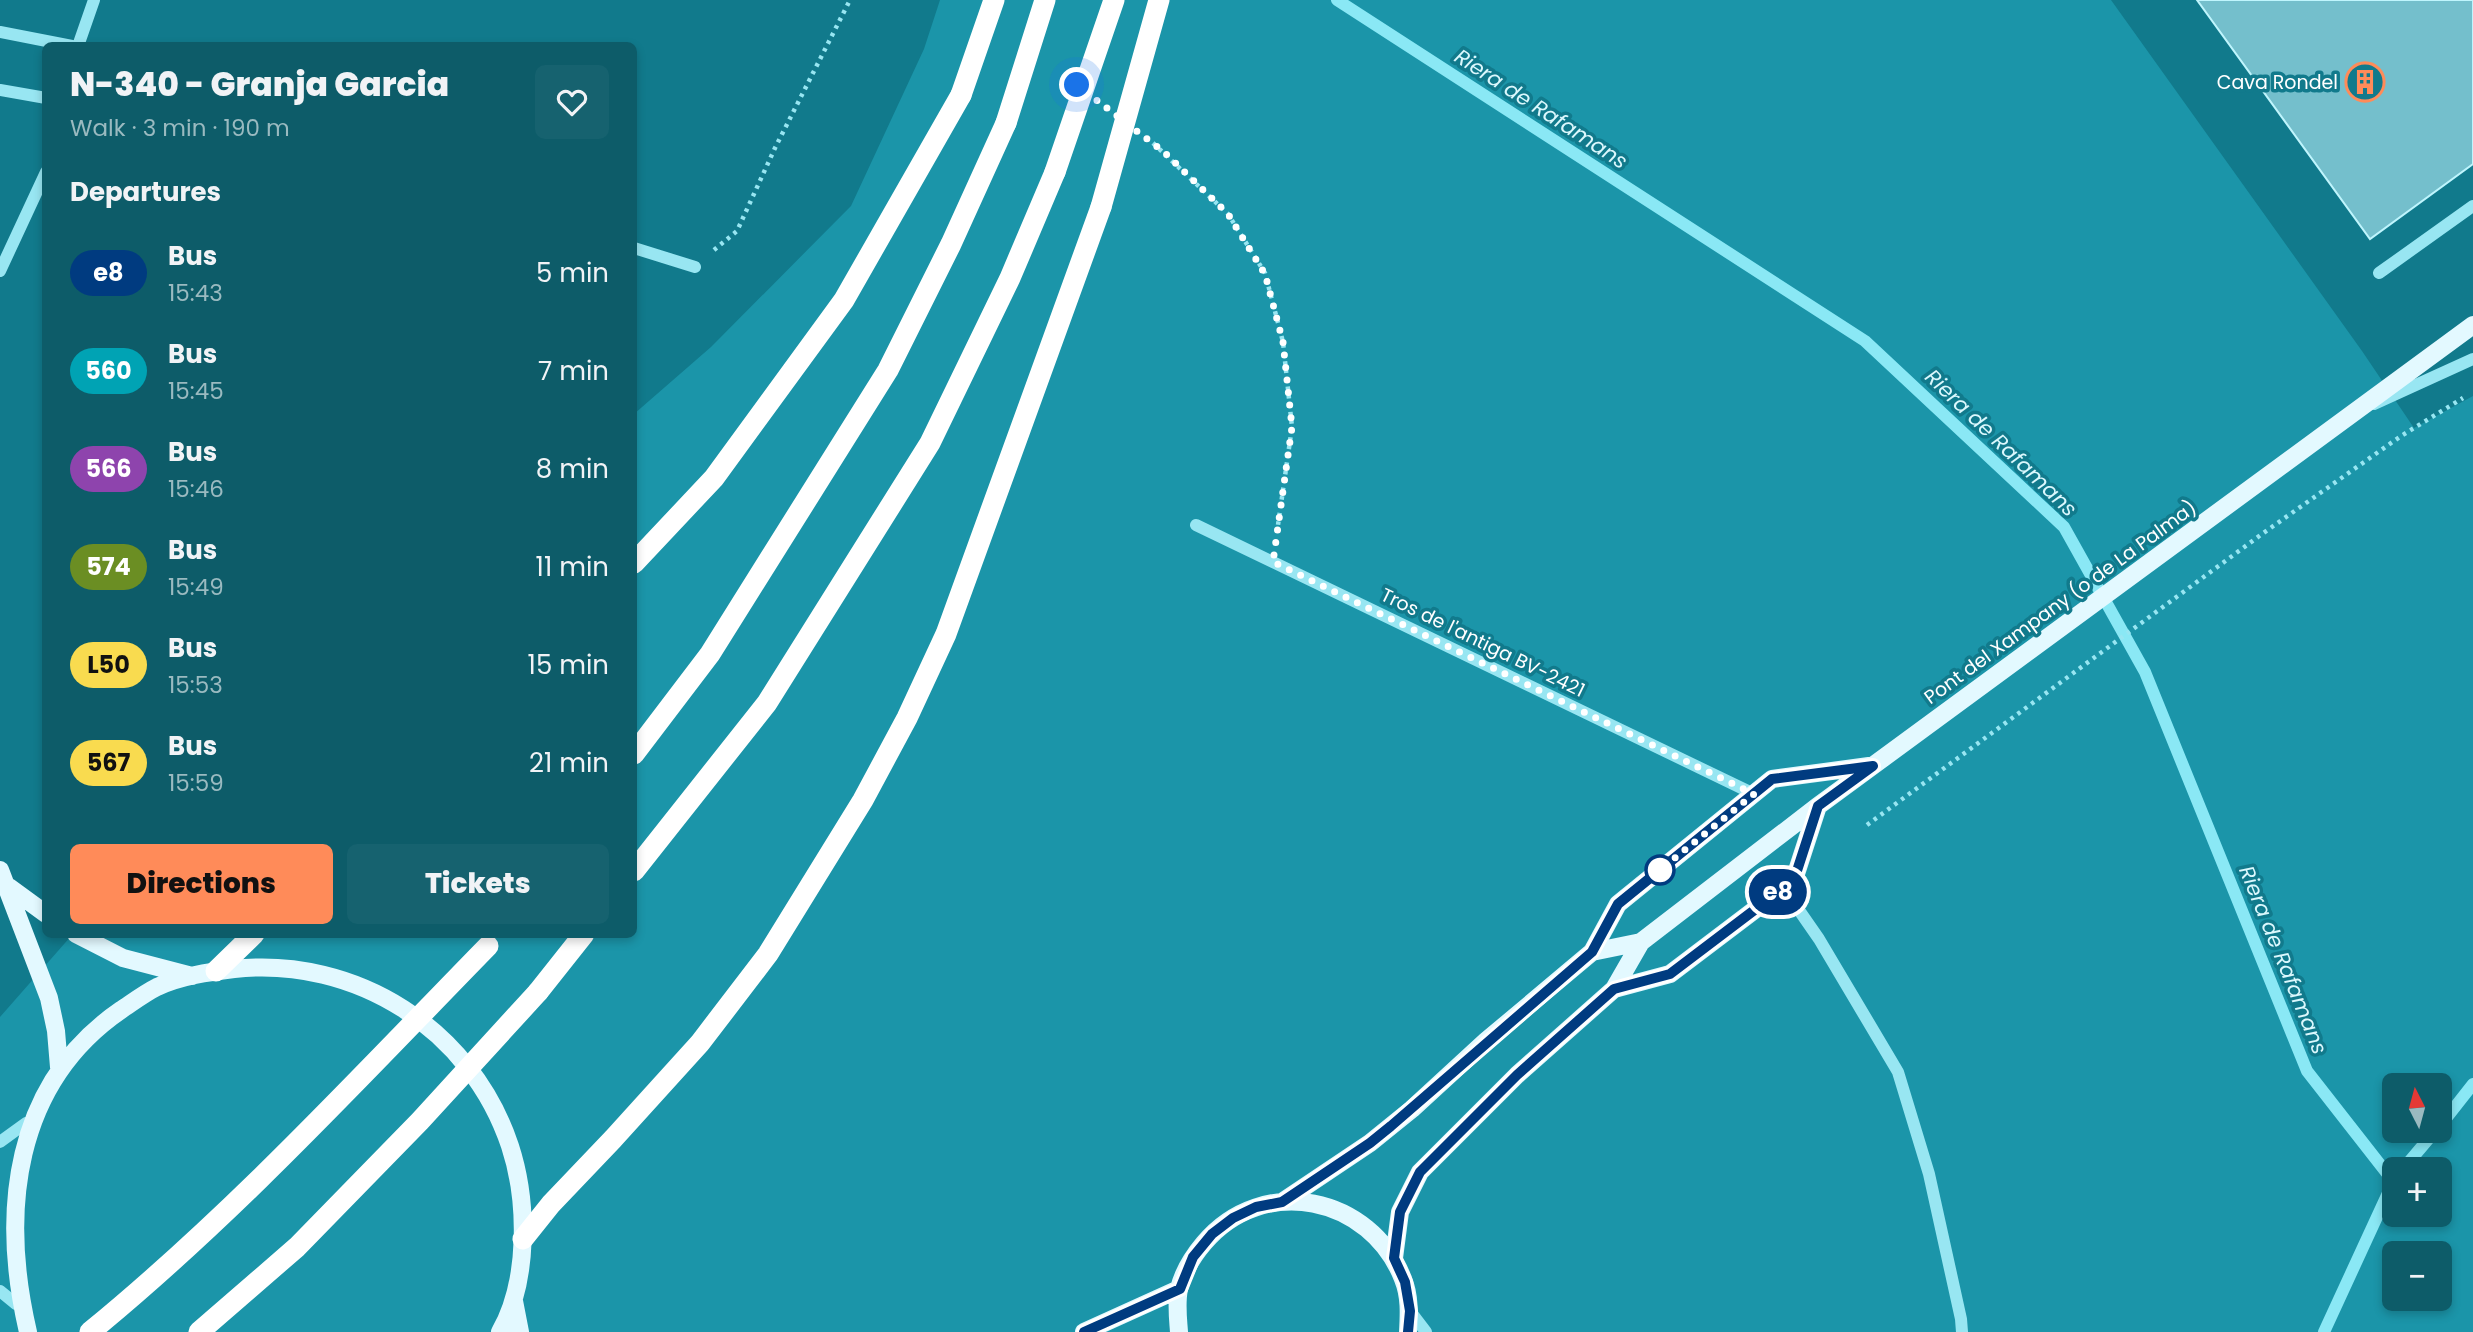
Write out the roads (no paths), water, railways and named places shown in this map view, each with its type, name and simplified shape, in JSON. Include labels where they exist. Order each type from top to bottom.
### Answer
[{"type":"highway","points":[[637,560],[714,478],[844,300],[961,95],[994,0]]},
{"type":"highway","points":[[637,750],[710,654],[888,370],[951,244],[1006,123],[1045,0]]},
{"type":"highway","points":[[637,868],[767,703],[930,443],[1010,278],[1055,172],[1114,0]]},
{"type":"highway","points":[[523,1239],[551,1204],[700,1043],[768,954],[863,800],[907,718],[947,634],[1101,206],[1159,0]]},
{"type":"highway","points":[[216,971],[250,938]]},
{"type":"highway","points":[[199,1332],[297,1247],[420,1121],[538,992],[581,938]]},
{"type":"highway","points":[[90,1332],[198,1238],[268,1172],[492,940]]},
{"type":"main road","name":"Pont del Xampany (o de La Palma)","points":[[1641,942],[1818,806],[2473,325]]},
{"type":"main road","points":[[1282,1202],[1370,1143],[1592,952],[1618,904],[1772,779],[1873,766]]},
{"type":"main road","points":[[1614,989],[1670,974],[1794,880],[1818,806]]},
{"type":"main road","points":[[4,878],[42,911]]},
{"type":"main road","points":[[4,878],[49,998],[56,1031],[58,1067]]},
{"type":"main road","points":[[84,938],[123,958],[192,976]]},
{"type":"main road","points":[[1592,952],[1641,942]]},
{"type":"main road","points":[[1394,1258],[1400,1212],[1420,1172],[1517,1075],[1614,989],[1641,942]]},
{"type":"main road","points":[[28,1332],[16,1304],[8,1268],[6,1194],[13,1158],[40,1094],[58,1067],[80,1043],[123,1009],[157,987],[216,971],[267,967],[294,968],[332,976],[369,989],[403,1007],[434,1031],[462,1059],[485,1090],[503,1125],[515,1162],[522,1200],[523,1239],[514,1299],[500,1332]]},
{"type":"main road","points":[[1178,1332],[1180,1289],[1193,1257],[1212,1234],[1233,1218],[1256,1207],[1282,1202],[1309,1202],[1334,1208],[1357,1220],[1378,1237],[1394,1258],[1405,1282],[1410,1311],[1408,1332]]},
{"type":"main road","points":[[1084,1332],[1180,1289]]},
{"type":"main road","points":[[514,1299],[520,1332]]},
{"type":"street","points":[[77,42],[94,0]]},
{"type":"street","points":[[0,32],[54,42]]},
{"type":"street","points":[[0,90],[42,97]]},
{"type":"street","points":[[0,271],[42,181]]},
{"type":"street","points":[[2379,273],[2473,206]]},
{"type":"street","points":[[637,249],[695,267]]},
{"type":"street","points":[[2348,416],[2473,359]]},
{"type":"street","name":"Tros de l'antiga BV-2421","points":[[1196,525],[1754,794]]},
{"type":"street","points":[[1794,903],[1819,939],[1898,1072],[1929,1174],[1962,1332]]},
{"type":"street","points":[[0,1142],[26,1123]]},
{"type":"street","points":[[0,1290],[16,1304]]},
{"type":"street","points":[[1410,1311],[1426,1332]]},
{"type":"waterway","name":"Riera de Rafamans","points":[[1337,0],[1865,341],[2064,527],[2145,672],[2307,1071],[2382,1167]]},
{"type":"waterway","points":[[2452,1111],[2473,1084]]},
{"type":"waterway","points":[[2413,1157],[2425,1143]]},
{"type":"waterway","points":[[2324,1332],[2382,1206]]},
{"type":"place","name":"Cava Rondel","points":[[2365,82]]}]
